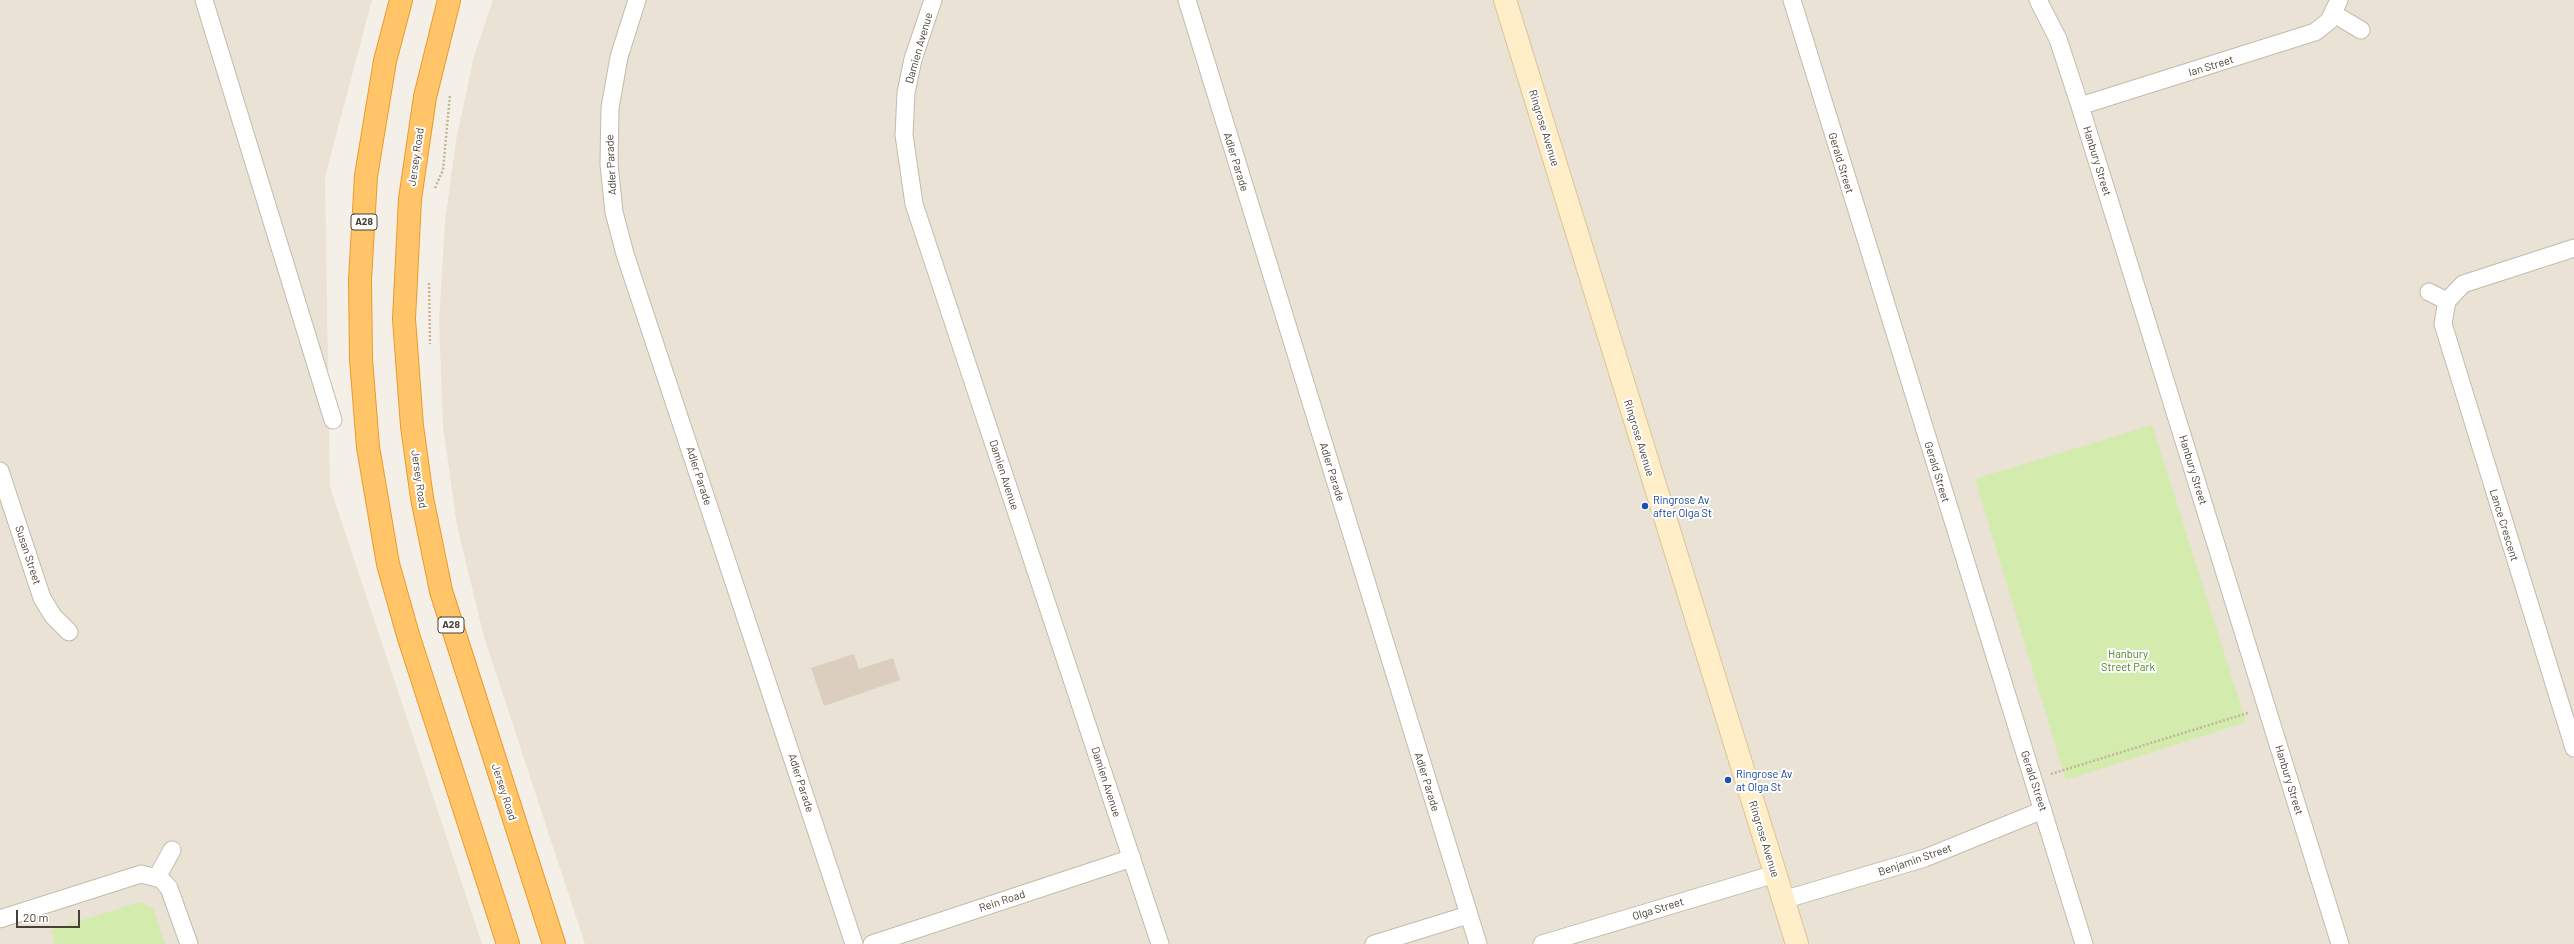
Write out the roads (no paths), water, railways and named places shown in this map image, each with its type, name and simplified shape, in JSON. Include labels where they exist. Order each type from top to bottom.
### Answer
[{"type":"highway","name":"A28","points":[[401,0],[385,61],[366,176],[360,280],[361,360],[368,447],[388,564],[406,628],[508,944]]},
{"type":"highway","name":"Jersey Road","points":[[449,0],[425,97],[409,207],[404,320],[411,419],[422,498],[441,591],[554,944]]},
{"type":"street","points":[[204,0],[333,420]]},
{"type":"street","name":"Adler Parade","points":[[637,0],[619,56],[611,97],[608,145],[614,212],[625,254],[854,944]]},
{"type":"street","name":"Damien Avenue","points":[[933,0],[914,59],[906,100],[904,142],[914,204],[1160,944]]},
{"type":"street","name":"Adler Parade","points":[[1187,0],[1478,944]]},
{"type":"street","name":"Ringrose Avenue","points":[[1505,0],[1797,944]]},
{"type":"street","name":"Gerald Street","points":[[1792,0],[2084,944]]},
{"type":"street","name":"Hanbury Street","points":[[2038,0],[2058,39],[2080,106],[2340,944]]},
{"type":"street","name":"Ian Street","points":[[2080,106],[2303,37],[2323,28],[2336,7],[2361,30]]},
{"type":"street","points":[[2429,292],[2447,301],[2463,284],[2472,280],[2574,248]]},
{"type":"street","name":"Lance Crescent","points":[[2447,301],[2443,316],[2444,331],[2574,748]]},
{"type":"street","name":"Susan Street","points":[[0,471],[42,598],[53,616],[69,632]]},
{"type":"street","name":"Benjamin Street","points":[[1783,900],[1925,858],[2043,810]]},
{"type":"street","points":[[157,877],[172,850]]},
{"type":"street","name":"Rein Road","points":[[872,944],[1132,858]]},
{"type":"street","points":[[0,919],[133,875],[142,874],[157,877],[166,883],[172,892],[189,944]]},
{"type":"street","name":"Olga Street","points":[[1542,944],[1775,874]]},
{"type":"street","points":[[1374,944],[1468,915]]},
{"type":"place","name":"Ringrose Av after Olga St","points":[[1645,506]]},
{"type":"place","name":"Ringrose Av at Olga St","points":[[1728,780]]},
{"type":"park label","name":"Hanbury Street Park","points":[[2128,660]]}]
